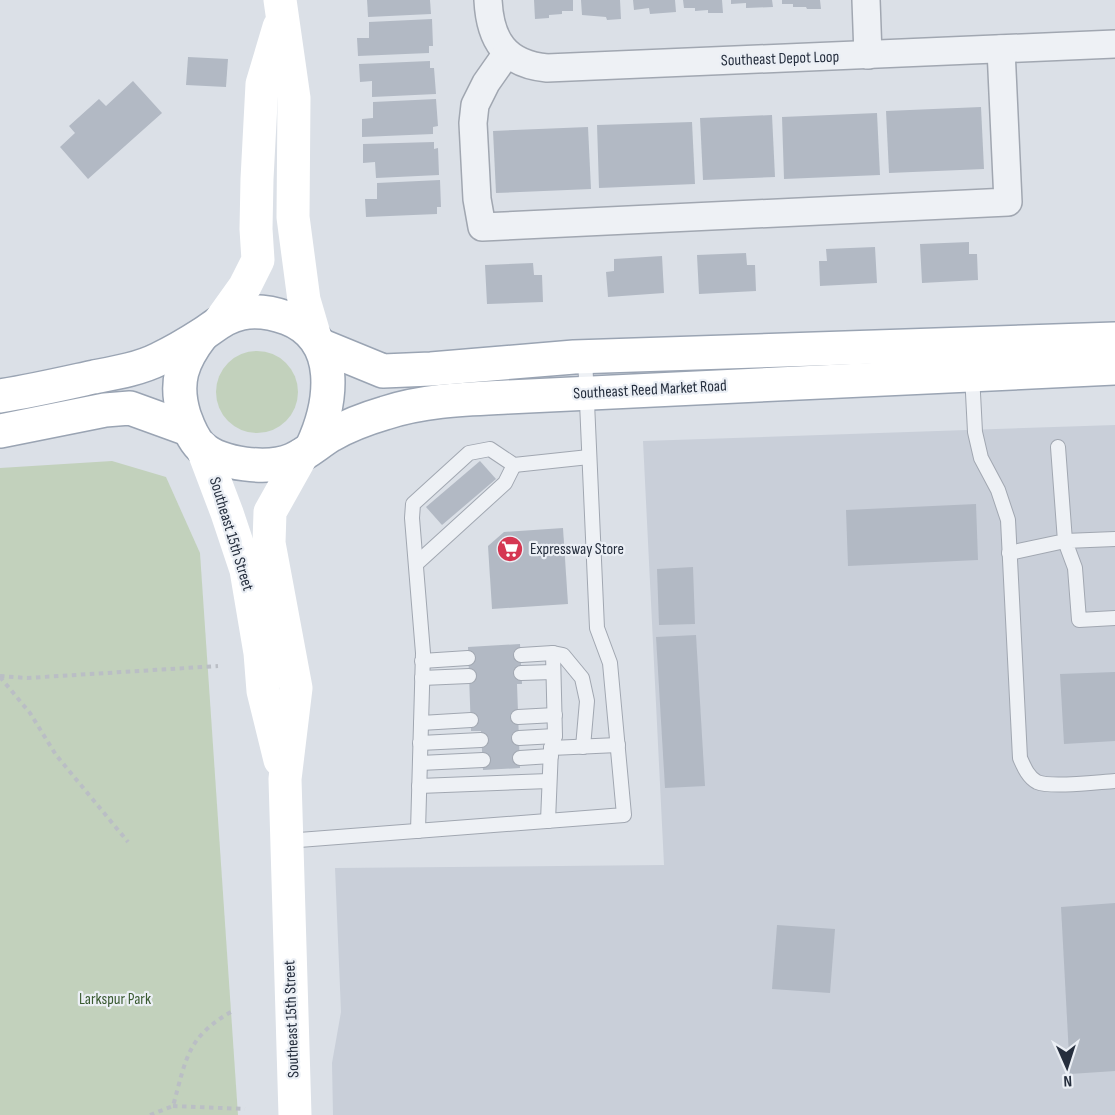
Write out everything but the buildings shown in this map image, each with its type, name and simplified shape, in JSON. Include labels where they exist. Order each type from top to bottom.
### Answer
[{"type":"main road","name":"Southeast 15th Street","points":[[281,8],[262,84],[256,189],[258,260],[245,286],[188,353],[180,376],[179,400],[227,513],[246,570],[260,653],[263,691],[285,779]]},
{"type":"main road","name":"Southeast 15th Street","points":[[281,8],[294,99],[293,218],[304,300],[318,340],[328,386],[327,405],[322,425],[270,512],[269,543],[296,688],[285,779],[295,1115]]},
{"type":"main road","name":"Southeast Reed Market Road","points":[[0,396],[128,370],[158,359],[242,313],[273,313],[294,321],[318,340],[383,371],[585,357],[1115,339]]},
{"type":"main road","name":"Southeast Reed Market Road","points":[[0,431],[130,408],[195,438],[218,456],[242,464],[266,466],[292,460],[333,434],[385,413],[421,404],[466,399],[1115,368]]},
{"type":"street","points":[[488,0],[491,28],[507,53],[486,82],[476,105],[473,123],[477,199],[483,227],[1008,202],[1001,49]]},
{"type":"street","points":[[866,0],[868,55]]},
{"type":"street","name":"Southeast Depot Loop","points":[[507,53],[525,64],[558,68],[1115,45]]},
{"type":"lane","points":[[286,841],[624,815],[610,663],[597,627],[585,357]]},
{"type":"lane","points":[[972,374],[975,432],[981,458],[998,490],[1008,520],[1020,758],[1028,773],[1036,781],[1049,784],[1115,781]]},
{"type":"lane","points":[[1058,447],[1065,541],[1075,568],[1079,620],[1115,618]]},
{"type":"lane","points":[[418,831],[423,661],[412,518],[413,504],[469,453],[490,449],[514,465],[590,457]]},
{"type":"lane","points":[[416,564],[505,483],[514,465]]},
{"type":"lane","points":[[1009,553],[1065,541],[1115,539]]},
{"type":"lane","points":[[521,655],[553,653],[563,655],[582,678],[587,701],[583,747]]},
{"type":"lane","points":[[548,821],[555,715],[553,653]]},
{"type":"lane","points":[[423,661],[468,658]]},
{"type":"lane","points":[[521,673],[553,672]]},
{"type":"lane","points":[[422,678],[469,676]]},
{"type":"lane","points":[[518,717],[555,715]]},
{"type":"lane","points":[[421,723],[471,720]]},
{"type":"lane","points":[[519,738],[552,747],[618,745]]},
{"type":"lane","points":[[420,743],[482,740]]},
{"type":"lane","points":[[520,758],[552,747]]},
{"type":"lane","points":[[420,763],[483,760]]},
{"type":"lane","points":[[419,786],[549,781]]},
{"type":"path","points":[[0,677],[27,678],[218,666]]},
{"type":"path","points":[[0,677],[30,713],[56,755],[128,842]]},
{"type":"path","points":[[173,1106],[188,1054],[197,1038],[214,1022],[234,1010]]},
{"type":"path","points":[[150,1115],[173,1106],[245,1109]]},
{"type":"shaded area","points":[[1115,425],[1115,1115],[333,1115],[332,1063],[341,1012],[335,868],[664,865],[643,441]]},
{"type":"green space","points":[[257,351],[273,354],[286,363],[295,376],[298,392],[295,408],[286,421],[273,430],[257,433],[241,430],[228,421],[219,408],[216,392],[219,376],[228,363],[241,354]]},
{"type":"green space","name":"Larkspur Park","points":[[112,461],[166,477],[200,553],[238,1115],[0,1115],[0,468]]},
{"type":"place","name":"Expressway Store","points":[[510,549]]}]
